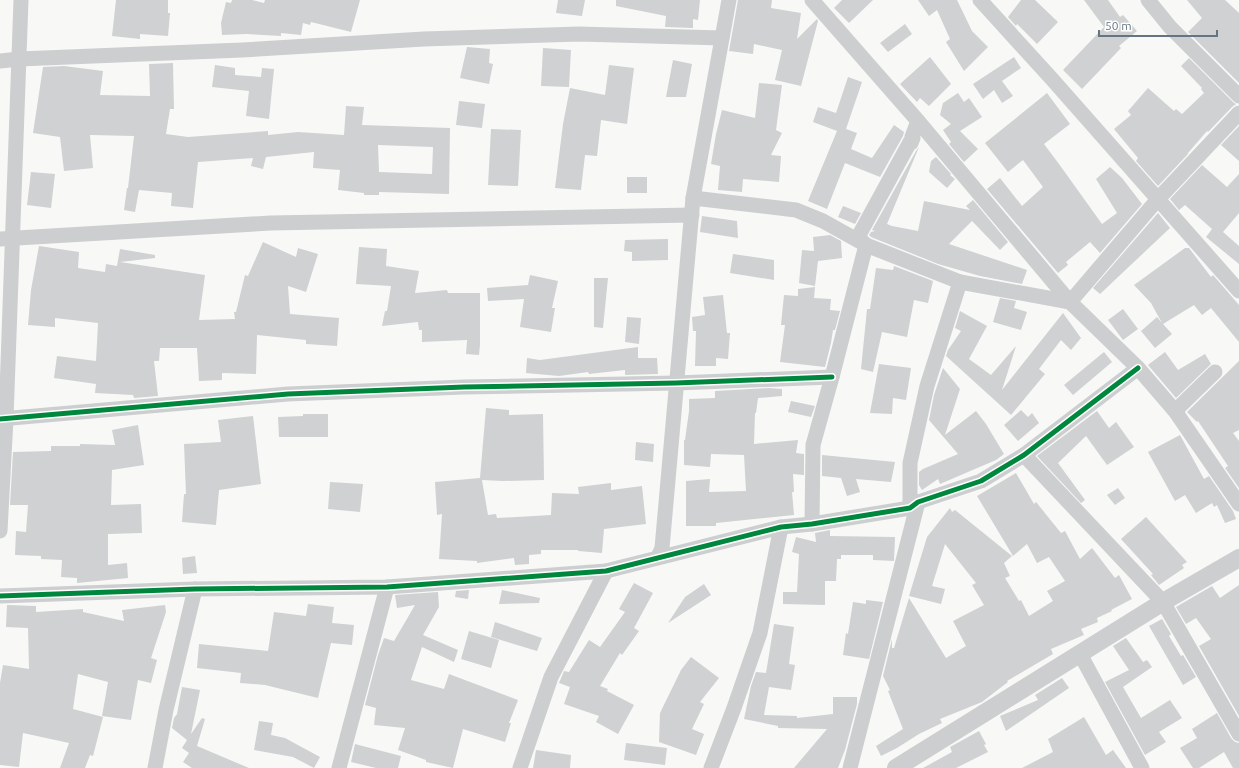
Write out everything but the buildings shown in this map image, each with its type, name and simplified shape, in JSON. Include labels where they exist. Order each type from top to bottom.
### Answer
[{"type":"street","points":[[0,531],[6,238],[19,59],[21,0]]},
{"type":"street","points":[[658,557],[662,548],[693,198],[729,0]]},
{"type":"street","points":[[812,0],[918,121],[1070,302],[1138,368],[1175,411],[1239,504]]},
{"type":"street","points":[[980,0],[1239,291]]},
{"type":"street","points":[[1148,0],[1170,27],[1239,96]]},
{"type":"street","points":[[0,61],[242,50],[424,39],[571,34],[722,38]]},
{"type":"street","points":[[1070,302],[1158,199],[1239,113]]},
{"type":"street","points":[[866,245],[858,237],[910,142],[911,143],[918,121]]},
{"type":"street","points":[[693,198],[796,210],[823,221],[866,245],[960,282],[1070,302]]},
{"type":"street","points":[[6,238],[271,223],[692,215]]},
{"type":"street","points":[[812,524],[812,445],[832,377],[866,245]]},
{"type":"street","points":[[850,768],[914,505],[910,463],[927,386],[960,282]]},
{"type":"street","points":[[0,596],[195,589],[388,587],[606,571],[781,527],[812,524],[914,505],[981,482],[1024,455],[1138,368]]},
{"type":"street","points":[[1175,411],[1215,372]]},
{"type":"street","points":[[3,419],[288,394],[464,387],[676,383],[832,377]]},
{"type":"street","points":[[1024,455],[1163,602],[1239,734]]},
{"type":"street","points":[[711,768],[760,633],[781,527]]},
{"type":"street","points":[[896,768],[1163,602],[1239,558]]},
{"type":"street","points":[[520,768],[551,676],[606,571]]},
{"type":"street","points":[[339,768],[388,587]]},
{"type":"street","points":[[155,768],[166,710],[195,589]]},
{"type":"street","points":[[1080,654],[1142,768]]},
{"type":"cycle path","points":[[0,596],[195,589],[387,587],[606,571],[781,527],[812,524],[910,508],[918,502],[981,481],[1024,455],[1138,368]]},
{"type":"cycle path","points":[[0,419],[288,394],[464,387],[676,383],[832,377]]}]
